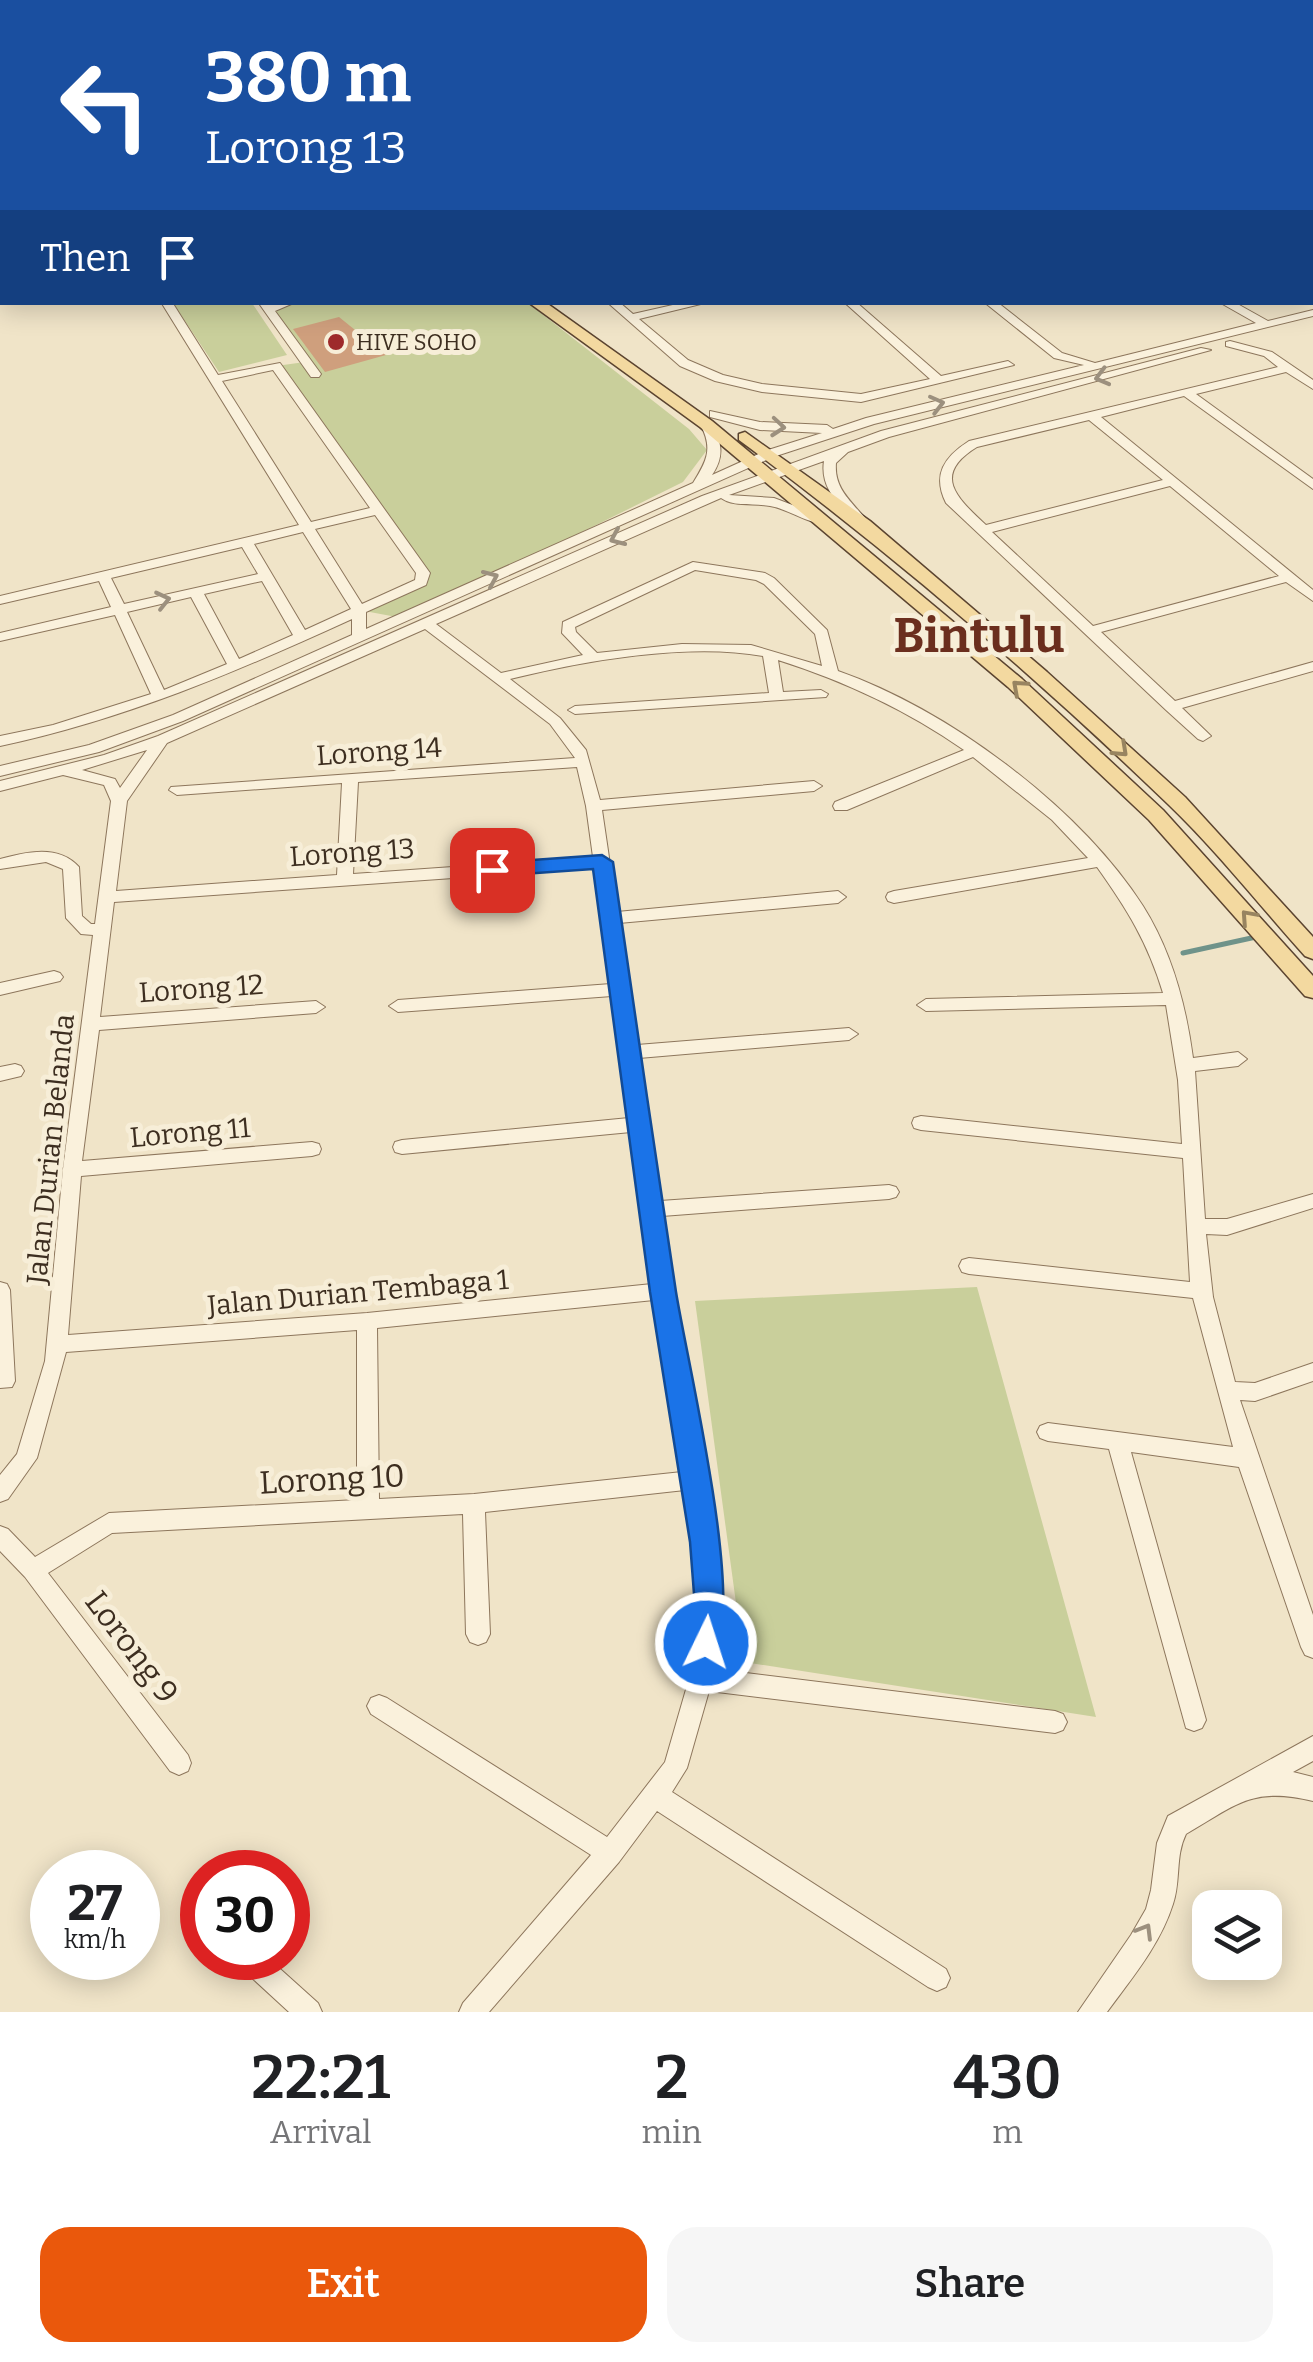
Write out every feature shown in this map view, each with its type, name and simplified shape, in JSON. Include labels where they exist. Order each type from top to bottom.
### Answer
[{"type":"main road","points":[[539,305],[710,419]]},
{"type":"main road","points":[[564,305],[760,457],[790,470],[864,525],[1040,676],[1178,802],[1313,951]]},
{"type":"main road","points":[[760,457],[772,477],[1015,683],[1156,815],[1313,990]]},
{"type":"street","points":[[168,305],[359,610],[359,637]]},
{"type":"street","points":[[615,305],[684,363],[719,378],[762,388],[862,398],[1008,365]]},
{"type":"street","points":[[629,318],[690,305]]},
{"type":"street","points":[[852,305],[939,381]]},
{"type":"street","points":[[993,305],[1058,356],[1093,364]]},
{"type":"street","points":[[1227,305],[1244,322]]},
{"type":"street","points":[[265,306],[316,374]]},
{"type":"street","points":[[0,771],[94,749],[178,718],[760,457],[843,429],[1244,322],[1266,324],[1313,314]]},
{"type":"street","points":[[0,786],[163,739],[706,499],[885,434],[1313,324]]},
{"type":"street","points":[[1259,337],[1268,354]]},
{"type":"street","points":[[1230,344],[1268,354],[1313,385]]},
{"type":"street","points":[[1050,375],[1058,356]]},
{"type":"street","points":[[0,741],[99,718],[160,697],[423,578],[276,366],[216,379]]},
{"type":"street","points":[[1203,736],[950,500],[944,486],[945,469],[956,454],[973,444],[1288,368]]},
{"type":"street","points":[[1186,392],[1313,485]]},
{"type":"street","points":[[1091,415],[1313,597]]},
{"type":"street","points":[[681,492],[701,482],[712,466],[717,449],[710,419],[760,426],[843,429]]},
{"type":"street","points":[[855,446],[830,461],[826,476],[830,488],[864,525]]},
{"type":"street","points":[[982,530],[1172,482]]},
{"type":"street","points":[[706,499],[774,502],[831,525]]},
{"type":"street","points":[[0,600],[378,510]]},
{"type":"street","points":[[246,542],[301,636]]},
{"type":"street","points":[[592,655],[569,634],[568,625],[701,565],[760,576],[769,582],[822,633],[830,671]]},
{"type":"street","points":[[103,575],[160,697]]},
{"type":"street","points":[[0,636],[266,576]]},
{"type":"street","points":[[1090,631],[1288,577]]},
{"type":"street","points":[[196,592],[235,666]]},
{"type":"street","points":[[359,610],[402,618]]},
{"type":"street","points":[[426,622],[554,721],[584,762],[594,806],[663,1292],[704,1542],[710,1607],[702,1679],[675,1768],[610,1853],[472,2012]]},
{"type":"street","points":[[498,678],[592,655],[746,648],[830,671],[934,721],[977,750],[1058,819],[1100,861],[1142,921],[1160,955],[1174,999],[1189,1065],[1194,1226],[1202,1292],[1244,1458],[1303,1586],[1313,1647]]},
{"type":"street","points":[[770,653],[777,698]]},
{"type":"street","points":[[1171,706],[1313,666]]},
{"type":"street","points":[[575,710],[820,694]]},
{"type":"street","points":[[118,801],[163,739]]},
{"type":"street","points":[[841,806],[977,750]]},
{"type":"street","name":"Lorong 14","points":[[178,790],[584,762]]},
{"type":"street","points":[[62,770],[110,782],[118,801]]},
{"type":"street","points":[[345,880],[350,778]]},
{"type":"street","points":[[594,806],[814,786]]},
{"type":"street","name":"Jalan Durian Belanda","points":[[0,1492],[26,1458],[57,1344],[72,1170],[118,801]]},
{"type":"street","points":[[0,864],[38,856],[65,861],[71,867],[74,918],[87,930],[102,929]]},
{"type":"street","points":[[894,898],[1100,861]]},
{"type":"street","name":"Lorong 13","points":[[106,897],[602,862]]},
{"type":"street","points":[[610,918],[838,897]]},
{"type":"street","points":[[0,988],[54,978]]},
{"type":"street","points":[[398,1006],[620,989]]},
{"type":"street","points":[[926,1004],[1174,999]]},
{"type":"street","name":"Lorong 12","points":[[90,1024],[316,1007]]},
{"type":"street","points":[[629,1052],[849,1034]]},
{"type":"street","points":[[1189,1065],[1238,1059]]},
{"type":"street","points":[[922,1122],[1192,1152]]},
{"type":"street","points":[[402,1146],[640,1124]]},
{"type":"street","name":"Lorong 11","points":[[72,1170],[312,1150]]},
{"type":"street","points":[[653,1209],[889,1192]]},
{"type":"street","points":[[1194,1226],[1227,1227],[1313,1200]]},
{"type":"street","points":[[969,1266],[1202,1292]]},
{"type":"street","points":[[0,1290],[5,1381]]},
{"type":"street","name":"Jalan Durian Tembaga 1","points":[[57,1344],[663,1292]]},
{"type":"street","points":[[367,1320],[368,1510]]},
{"type":"street","points":[[1226,1391],[1255,1392],[1313,1372]]},
{"type":"street","points":[[1048,1432],[1244,1458]]},
{"type":"street","points":[[1117,1442],[1194,1720]]},
{"type":"street","name":"Lorong 10","points":[[34,1570],[109,1523],[474,1504],[693,1480]]},
{"type":"street","points":[[474,1504],[478,1634]]},
{"type":"street","points":[[0,1536],[34,1570]]},
{"type":"street","name":"Lorong 9","points":[[34,1570],[179,1763]]},
{"type":"street","points":[[702,1679],[1054,1722]]},
{"type":"street","points":[[379,1706],[610,1853]]},
{"type":"street","points":[[1313,1749],[1313,1761]]},
{"type":"street","points":[[1092,2012],[1148,1929],[1162,1900],[1167,1840],[1177,1824],[1313,1749]]},
{"type":"street","points":[[1253,1784],[1292,1784],[1313,1789]]},
{"type":"street","points":[[655,1796],[937,1978]]},
{"type":"street","points":[[273,1980],[309,2012]]},
{"type":"green space","points":[[174,305],[253,305],[287,355],[219,372]]},
{"type":"green space","points":[[281,305],[531,305],[689,429],[707,450],[683,482],[469,588],[402,618],[359,610],[423,578],[276,366],[305,362],[268,309]]},
{"type":"green space","points":[[977,1287],[1096,1717],[744,1662],[695,1301]]},
{"type":"building","name":"HIVE SOHO","points":[[339,317],[386,355],[325,372],[293,329]]},
{"type":"waterway","points":[[1183,953],[1256,937]]},
{"type":"place","name":"HIVE SOHO","points":[[336,342]]},
{"type":"district","name":"Bintulu","points":[[979,635]]},
{"type":"route","points":[[492,870],[602,862],[663,1292],[704,1542],[710,1607],[706,1643]]}]
